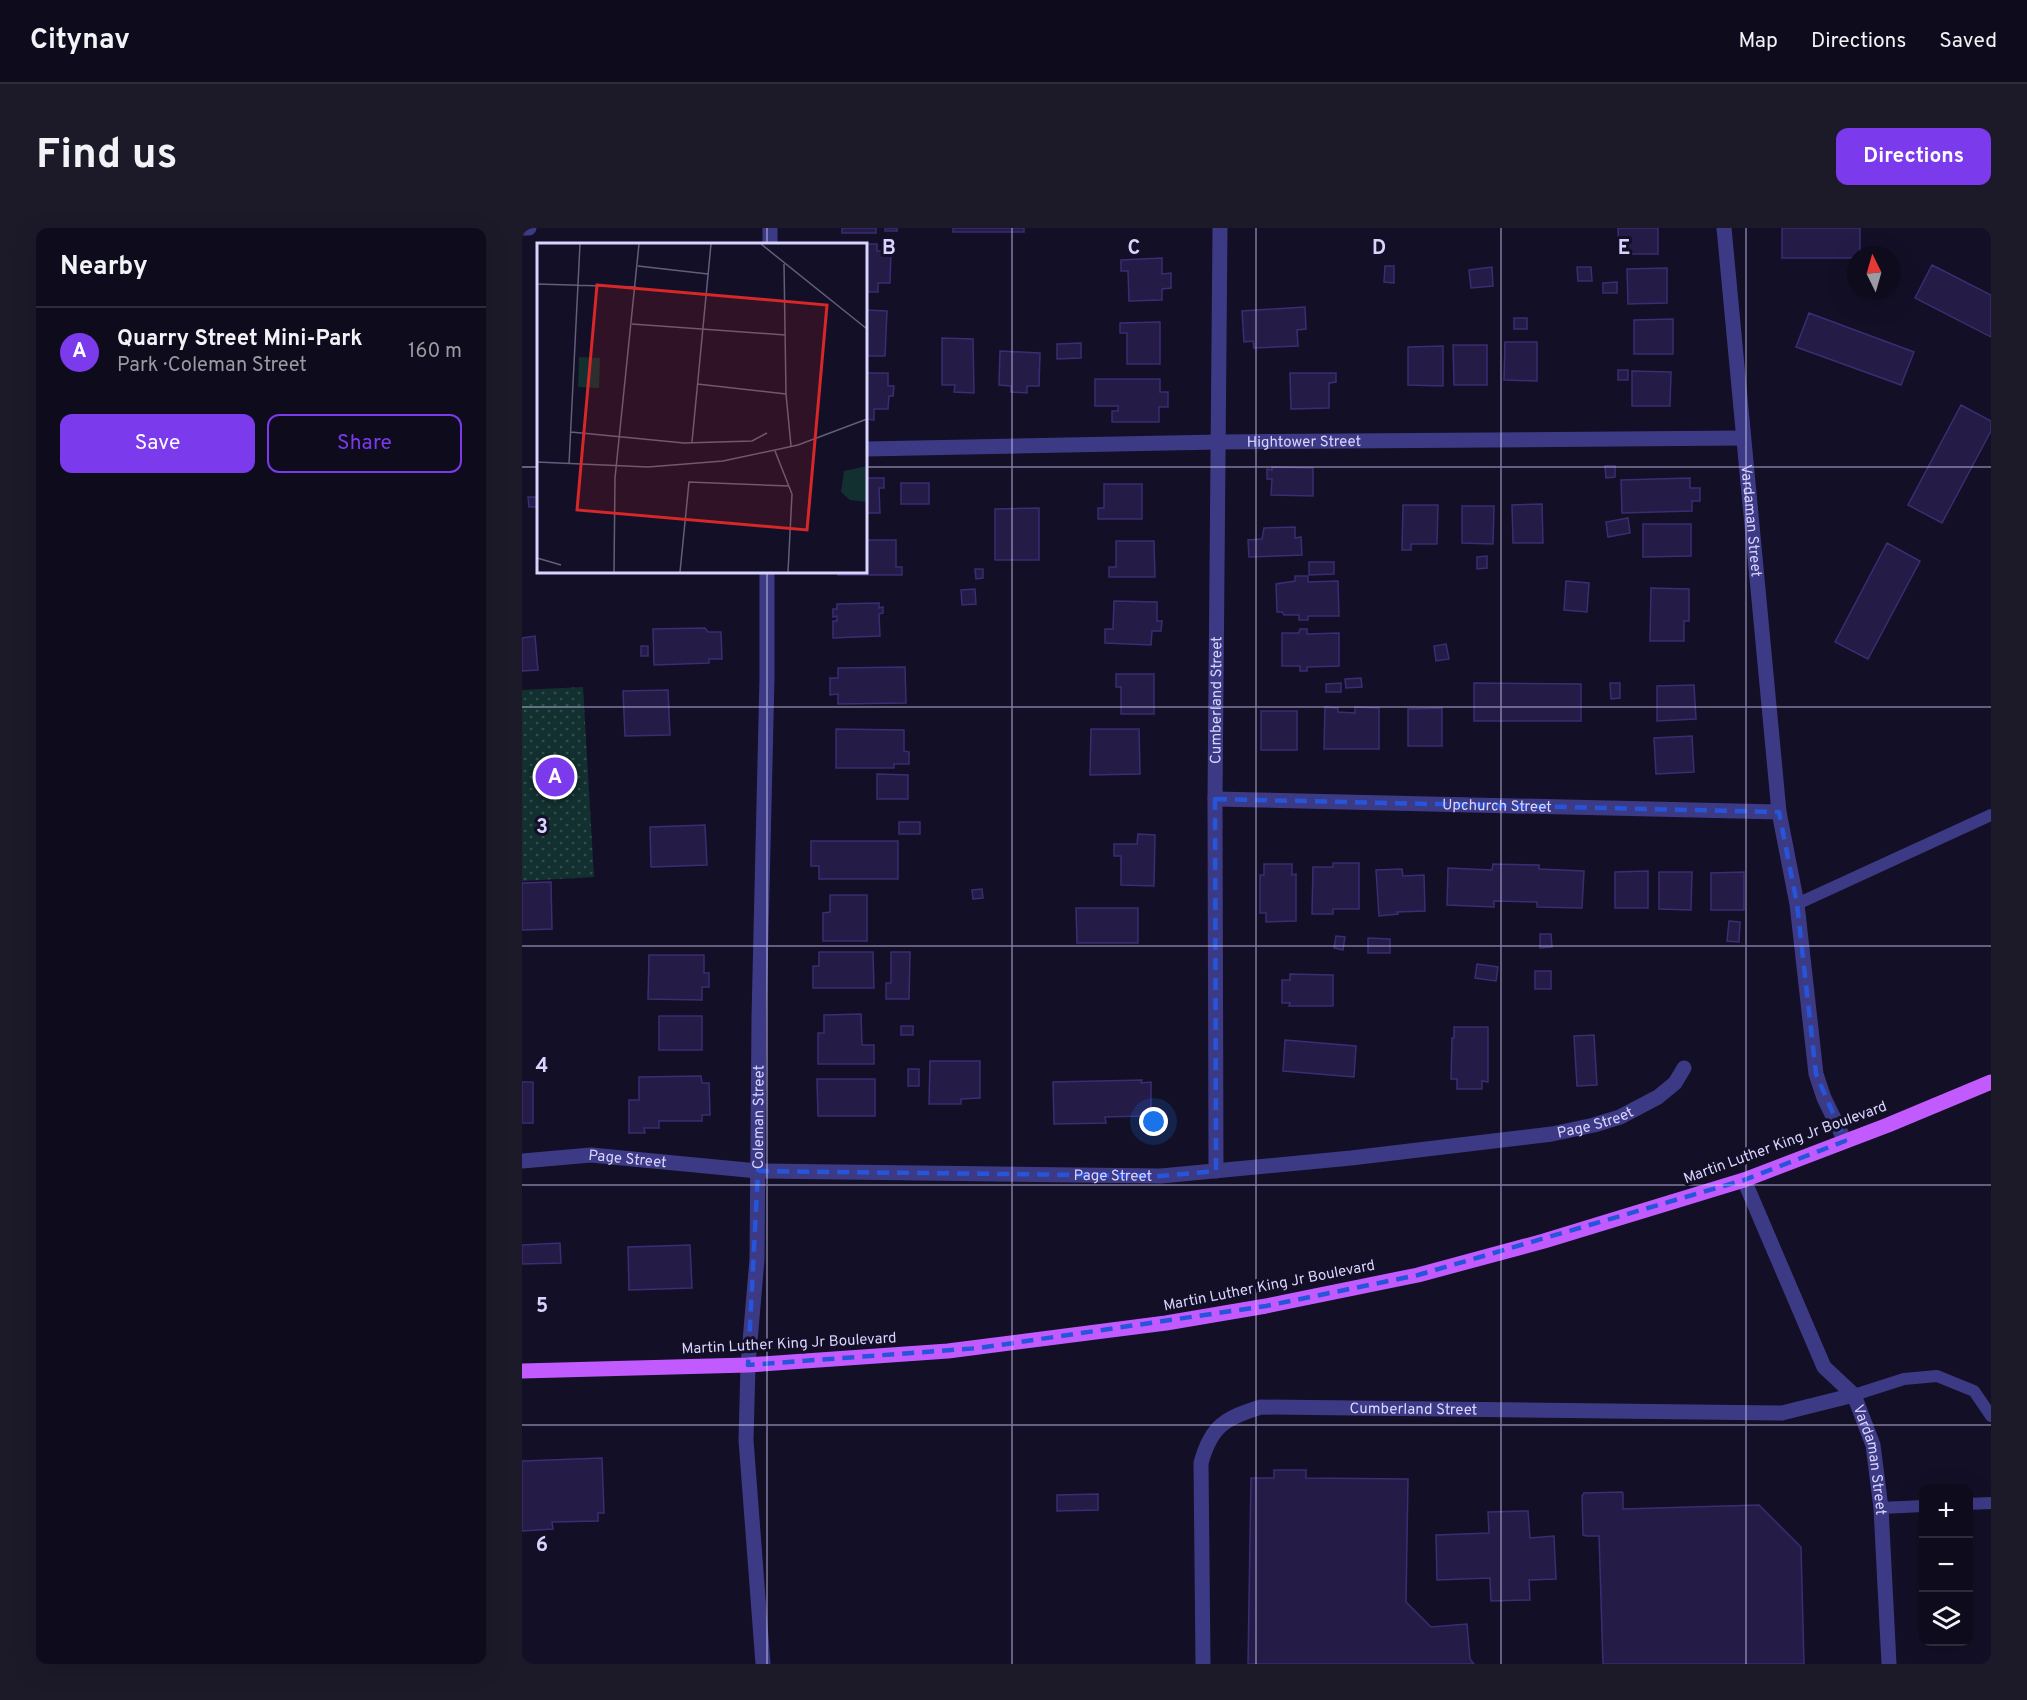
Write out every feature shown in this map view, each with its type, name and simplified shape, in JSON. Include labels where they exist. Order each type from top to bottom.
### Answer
[{"type":"main road","name":"Martin Luther King Jr Boulevard","points":[[522,1371],[748,1365],[979,1348],[1266,1306],[1430,1272],[1544,1241],[1744,1180],[1888,1125],[1991,1082]]},
{"type":"street","points":[[522,228],[529,228]]},
{"type":"street","name":"Cumberland Street","points":[[1216,1171],[1215,800],[1220,228]]},
{"type":"street","name":"Vardaman Street","points":[[1724,228],[1779,812],[1797,904],[1816,1074],[1824,1098],[1845,1141]]},
{"type":"street","name":"Hightower Street","points":[[867,449],[1218,442],[1743,438]]},
{"type":"street","name":"Coleman Street","points":[[763,1664],[746,1440],[748,1365],[757,1258],[767,573]]},
{"type":"street","name":"Upchurch Street","points":[[1215,800],[1779,812]]},
{"type":"street","name":"Page Street","points":[[522,1161],[591,1155],[758,1171],[1149,1176],[1216,1171],[1351,1158],[1552,1134],[1594,1125],[1620,1117],[1658,1097],[1675,1083],[1684,1068]]},
{"type":"street","name":"Vardaman Street","points":[[1744,1180],[1824,1367],[1854,1395],[1873,1445],[1881,1508],[1889,1664]]},
{"type":"street","name":"Cumberland Street","points":[[1203,1664],[1201,1463],[1205,1445],[1218,1426],[1238,1414],[1260,1407],[1782,1413],[1854,1395]]},
{"type":"lane","points":[[1797,904],[1991,815]]},
{"type":"lane","points":[[1854,1395],[1904,1379],[1937,1376],[1974,1391],[1991,1416]]},
{"type":"lane","points":[[1973,1504],[1991,1503]]},
{"type":"lane","points":[[1881,1508],[1919,1506]]},
{"type":"highlighted area","points":[[1215,799],[1779,812],[1797,904],[1816,1074],[1845,1141],[1744,1180],[1418,1275],[1266,1306],[979,1348],[748,1365],[758,1171],[1161,1176],[1216,1171]]},
{"type":"green space","points":[[583,687],[594,877],[522,881],[522,690]]},
{"type":"building","points":[[842,228],[876,228],[876,233],[842,233]]},
{"type":"building","points":[[885,228],[897,228],[897,231],[885,231]]},
{"type":"building","points":[[953,228],[1024,228],[1024,232],[953,232]]},
{"type":"building","points":[[1618,228],[1658,228],[1658,254],[1619,254]]},
{"type":"building","points":[[1782,228],[1860,228],[1860,246],[1847,246],[1847,258],[1782,258]]},
{"type":"building","points":[[867,244],[877,244],[877,251],[891,251],[890,283],[878,283],[878,292],[867,292]]},
{"type":"building","points":[[1162,258],[1162,274],[1171,273],[1171,288],[1162,289],[1162,300],[1129,301],[1128,271],[1121,271],[1121,260]]},
{"type":"building","points":[[1932,265],[1991,295],[1991,337],[1915,298]]},
{"type":"building","points":[[1385,266],[1394,266],[1394,283],[1384,282]]},
{"type":"building","points":[[1492,267],[1493,286],[1471,288],[1469,270]]},
{"type":"building","points":[[1577,267],[1591,267],[1592,281],[1578,281]]},
{"type":"building","points":[[1667,268],[1667,303],[1628,304],[1627,269]]},
{"type":"building","points":[[1617,282],[1617,293],[1603,293],[1603,283]]},
{"type":"building","points":[[1305,307],[1306,329],[1297,330],[1298,346],[1254,348],[1253,341],[1244,342],[1242,311]]},
{"type":"building","points":[[867,310],[887,311],[885,356],[867,356]]},
{"type":"building","points":[[1809,313],[1914,352],[1901,385],[1796,347]]},
{"type":"building","points":[[1514,318],[1527,318],[1527,329],[1514,329]]},
{"type":"building","points":[[1673,319],[1673,354],[1634,354],[1634,320]]},
{"type":"building","points":[[1160,322],[1160,364],[1127,364],[1127,333],[1120,333],[1120,323]]},
{"type":"building","points":[[942,338],[973,339],[974,393],[954,392],[955,385],[942,385]]},
{"type":"building","points":[[1505,342],[1537,342],[1537,381],[1504,380]]},
{"type":"building","points":[[1081,343],[1081,358],[1057,359],[1057,344]]},
{"type":"building","points":[[1453,345],[1487,345],[1487,385],[1454,385]]},
{"type":"building","points":[[1443,346],[1443,386],[1408,385],[1408,347]]},
{"type":"building","points":[[1000,351],[1040,353],[1039,386],[1027,386],[1027,393],[1011,392],[1011,386],[999,385]]},
{"type":"building","points":[[1618,370],[1628,370],[1628,380],[1618,380]]},
{"type":"building","points":[[1632,371],[1671,372],[1670,406],[1632,406]]},
{"type":"building","points":[[867,373],[888,373],[888,386],[894,386],[893,396],[889,396],[888,409],[874,409],[874,420],[867,419]]},
{"type":"building","points":[[1290,373],[1336,373],[1336,382],[1329,383],[1329,408],[1291,409]]},
{"type":"building","points":[[1095,379],[1160,379],[1160,392],[1168,392],[1168,407],[1159,407],[1159,422],[1112,422],[1112,411],[1118,411],[1118,406],[1095,406]]},
{"type":"building","points":[[1961,405],[1991,421],[1991,431],[1942,523],[1908,505]]},
{"type":"building","points":[[1605,466],[1615,466],[1615,477],[1606,478]]},
{"type":"building","points":[[1272,467],[1313,468],[1313,496],[1271,495],[1272,479],[1267,479],[1267,469],[1272,470]]},
{"type":"building","points":[[867,478],[884,478],[884,488],[879,488],[880,513],[867,513]]},
{"type":"building","points":[[1690,478],[1690,488],[1700,488],[1700,501],[1692,501],[1692,511],[1622,513],[1621,480]]},
{"type":"building","points":[[901,483],[929,483],[929,504],[901,504]]},
{"type":"building","points":[[1104,484],[1142,484],[1142,519],[1098,519],[1098,508],[1104,508]]},
{"type":"building","points":[[528,497],[537,497],[537,507],[529,507]]},
{"type":"building","points":[[1542,504],[1543,543],[1513,543],[1512,505]]},
{"type":"building","points":[[1403,505],[1438,505],[1437,544],[1411,544],[1411,550],[1402,550]]},
{"type":"building","points":[[1462,506],[1494,506],[1493,544],[1462,543]]},
{"type":"building","points":[[1039,508],[1039,560],[995,560],[995,509]]},
{"type":"building","points":[[1628,518],[1630,533],[1608,537],[1606,522]]},
{"type":"building","points":[[1643,524],[1691,524],[1691,556],[1643,557]]},
{"type":"building","points":[[1295,527],[1295,538],[1301,537],[1302,555],[1249,557],[1248,540],[1262,539],[1264,528]]},
{"type":"building","points":[[867,540],[896,540],[896,567],[902,567],[902,575],[838,575],[838,573],[867,573]]},
{"type":"building","points":[[1116,541],[1154,541],[1155,577],[1109,577],[1109,567],[1116,567]]},
{"type":"building","points":[[1887,543],[1920,561],[1868,659],[1835,642]]},
{"type":"building","points":[[1487,556],[1487,568],[1477,569],[1477,557]]},
{"type":"building","points":[[1309,562],[1334,562],[1334,574],[1309,575]]},
{"type":"building","points":[[975,569],[983,569],[983,578],[976,579]]},
{"type":"building","points":[[1295,576],[1308,576],[1308,582],[1338,581],[1339,616],[1308,616],[1308,620],[1299,620],[1299,615],[1284,615],[1282,612],[1277,612],[1276,584],[1295,581]]},
{"type":"building","points":[[1566,581],[1589,583],[1587,612],[1564,610]]},
{"type":"building","points":[[1651,588],[1689,589],[1689,621],[1684,621],[1684,641],[1650,641]]},
{"type":"building","points":[[975,589],[976,604],[962,605],[961,590]]},
{"type":"building","points":[[1114,601],[1157,602],[1157,621],[1162,621],[1161,631],[1152,631],[1151,645],[1105,643],[1105,629],[1113,629]]},
{"type":"building","points":[[879,603],[879,608],[883,607],[883,613],[879,614],[880,636],[833,638],[833,621],[837,621],[837,616],[833,617],[833,609],[837,609],[837,604]]},
{"type":"building","points":[[705,628],[708,632],[721,632],[722,659],[709,659],[709,663],[654,665],[653,629]]},
{"type":"building","points":[[1300,629],[1307,629],[1307,634],[1339,633],[1339,666],[1307,667],[1307,671],[1300,671],[1300,666],[1282,666],[1282,633],[1299,633]]},
{"type":"building","points":[[535,636],[538,670],[522,671],[522,638]]},
{"type":"building","points":[[1446,644],[1449,659],[1436,661],[1434,646]]},
{"type":"building","points":[[641,646],[648,646],[648,656],[641,656]]},
{"type":"building","points":[[905,667],[906,703],[838,704],[838,694],[830,695],[830,678],[838,678],[838,668]]},
{"type":"building","points":[[1116,674],[1154,674],[1154,714],[1121,714],[1121,687],[1116,687]]},
{"type":"building","points":[[1361,678],[1362,687],[1346,688],[1345,679]]},
{"type":"building","points":[[1341,683],[1341,692],[1326,692],[1326,684]]},
{"type":"building","points":[[1474,683],[1581,684],[1581,721],[1474,721]]},
{"type":"building","points":[[1610,683],[1620,683],[1620,698],[1611,699]]},
{"type":"building","points":[[1694,685],[1696,719],[1657,721],[1657,686]]},
{"type":"building","points":[[668,690],[670,735],[625,736],[623,691]]},
{"type":"building","points":[[1325,707],[1338,708],[1338,712],[1355,713],[1355,707],[1379,708],[1379,749],[1324,749]]},
{"type":"building","points":[[1442,708],[1442,746],[1408,746],[1408,709]]},
{"type":"building","points":[[1261,711],[1297,711],[1297,750],[1261,750]]},
{"type":"building","points":[[836,729],[904,730],[904,751],[909,752],[909,764],[894,764],[894,768],[836,768]]},
{"type":"building","points":[[1091,729],[1139,729],[1140,774],[1090,775]]},
{"type":"building","points":[[1692,736],[1694,772],[1656,774],[1654,738]]},
{"type":"building","points":[[877,774],[908,775],[908,799],[877,799]]},
{"type":"building","points":[[899,822],[920,822],[920,834],[899,834]]},
{"type":"building","points":[[705,825],[707,865],[651,867],[650,827]]},
{"type":"building","points":[[1138,834],[1155,835],[1154,886],[1121,885],[1121,856],[1114,856],[1114,844],[1137,844]]},
{"type":"building","points":[[811,841],[898,841],[898,879],[819,879],[819,866],[811,866]]},
{"type":"building","points":[[1333,863],[1359,863],[1359,909],[1333,909],[1333,914],[1312,914],[1313,867],[1333,867]]},
{"type":"building","points":[[1264,864],[1292,864],[1292,875],[1296,874],[1296,921],[1266,922],[1266,913],[1260,913],[1260,875],[1264,875]]},
{"type":"building","points":[[1493,864],[1539,865],[1539,869],[1584,871],[1582,908],[1537,907],[1537,902],[1494,901],[1494,907],[1447,905],[1448,868],[1492,870]]},
{"type":"building","points":[[1402,869],[1403,876],[1424,875],[1425,911],[1397,912],[1398,914],[1379,916],[1376,870]]},
{"type":"building","points":[[1648,871],[1648,908],[1615,908],[1615,872]]},
{"type":"building","points":[[1659,872],[1692,872],[1691,910],[1659,909]]},
{"type":"building","points":[[1744,872],[1744,910],[1711,910],[1711,873]]},
{"type":"building","points":[[551,882],[552,929],[522,930],[522,883]]},
{"type":"building","points":[[982,889],[983,898],[973,899],[972,890]]},
{"type":"building","points":[[830,895],[867,895],[867,941],[823,941],[823,913],[830,912]]},
{"type":"building","points":[[1076,908],[1138,908],[1138,943],[1077,943]]},
{"type":"building","points":[[1729,921],[1740,922],[1739,942],[1727,941]]},
{"type":"building","points":[[1540,934],[1551,934],[1552,947],[1540,948]]},
{"type":"building","points":[[1336,936],[1345,937],[1343,950],[1334,948]]},
{"type":"building","points":[[1368,938],[1390,939],[1390,953],[1368,953]]},
{"type":"building","points":[[819,952],[873,952],[874,988],[813,988],[813,966],[819,966]]},
{"type":"building","points":[[891,952],[910,952],[909,999],[886,999],[886,983],[891,983]]},
{"type":"building","points":[[649,955],[704,955],[704,973],[709,973],[709,987],[702,987],[702,1000],[648,999]]},
{"type":"building","points":[[1477,964],[1498,967],[1496,981],[1475,978]]},
{"type":"building","points":[[1535,971],[1551,971],[1551,989],[1535,989]]},
{"type":"building","points":[[1290,974],[1333,975],[1333,1006],[1289,1006],[1290,1003],[1282,1003],[1282,980],[1290,980]]},
{"type":"building","points":[[861,1014],[862,1045],[874,1045],[874,1064],[818,1064],[818,1033],[824,1033],[824,1015]]},
{"type":"building","points":[[659,1016],[702,1016],[702,1050],[659,1050]]},
{"type":"building","points":[[901,1026],[913,1026],[913,1035],[901,1035]]},
{"type":"building","points":[[1454,1027],[1488,1027],[1488,1082],[1482,1081],[1482,1089],[1457,1089],[1457,1079],[1451,1079]]},
{"type":"building","points":[[1594,1035],[1597,1085],[1577,1086],[1574,1036]]},
{"type":"building","points":[[1285,1040],[1356,1046],[1354,1077],[1283,1071]]},
{"type":"building","points":[[930,1061],[980,1061],[980,1098],[961,1099],[961,1104],[929,1104]]},
{"type":"building","points":[[908,1069],[919,1069],[919,1086],[908,1086]]},
{"type":"building","points":[[701,1076],[702,1083],[709,1083],[710,1115],[702,1115],[702,1121],[659,1121],[659,1128],[644,1128],[645,1133],[629,1133],[629,1100],[639,1100],[639,1077]]},
{"type":"building","points":[[817,1079],[875,1079],[875,1116],[818,1116]]},
{"type":"building","points":[[1142,1080],[1141,1083],[1151,1082],[1151,1113],[1142,1113],[1142,1116],[1105,1117],[1106,1123],[1054,1124],[1053,1082]]},
{"type":"building","points":[[522,1082],[533,1082],[533,1123],[522,1123]]},
{"type":"building","points":[[560,1243],[561,1263],[522,1264],[522,1245]]},
{"type":"building","points":[[690,1245],[692,1288],[629,1290],[628,1247]]},
{"type":"building","points":[[602,1458],[604,1513],[598,1513],[598,1521],[552,1522],[553,1529],[522,1531],[522,1461]]},
{"type":"building","points":[[1274,1470],[1306,1470],[1306,1478],[1408,1479],[1406,1602],[1431,1627],[1467,1624],[1470,1659],[1474,1664],[1248,1664],[1251,1478],[1274,1478]]},
{"type":"building","points":[[1622,1492],[1623,1509],[1759,1505],[1801,1547],[1804,1664],[1603,1664],[1599,1536],[1583,1535],[1582,1496],[1584,1493]]},
{"type":"building","points":[[1098,1494],[1098,1510],[1057,1511],[1057,1495]]},
{"type":"building","points":[[1528,1511],[1530,1538],[1554,1536],[1556,1579],[1529,1580],[1530,1600],[1491,1601],[1490,1578],[1437,1580],[1436,1535],[1489,1533],[1488,1512]]},
{"type":"place","name":"Quarry Street Mini-Park","points":[[555,777]]}]
